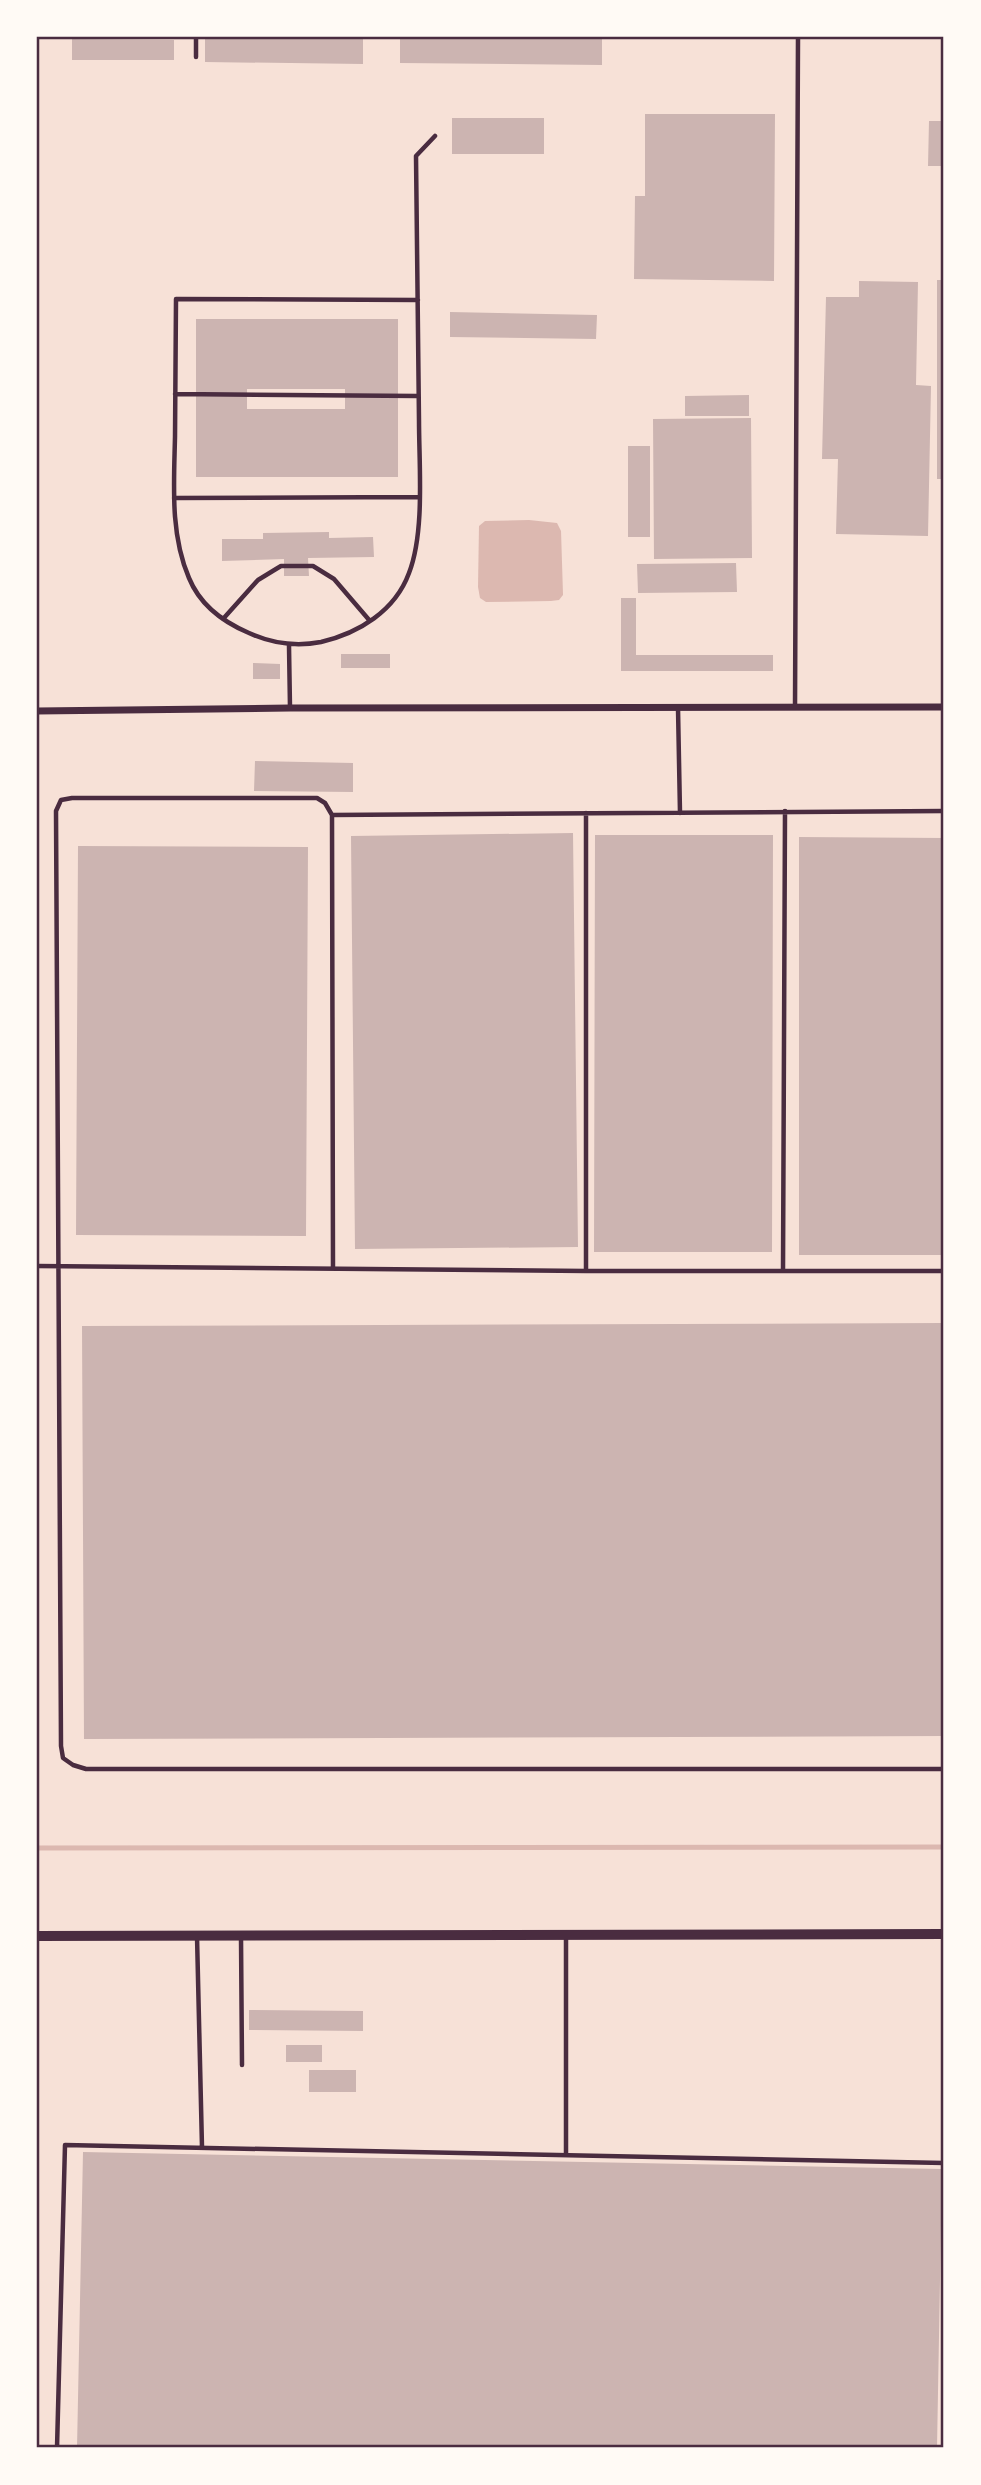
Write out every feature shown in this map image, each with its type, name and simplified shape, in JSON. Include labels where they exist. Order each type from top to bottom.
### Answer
[{"type":"street","points":[[37,711],[944,707]]},
{"type":"street","points":[[37,1936],[944,1934]]},
{"type":"lane","points":[[196,37],[196,57]]},
{"type":"lane","points":[[795,708],[798,37]]},
{"type":"lane","points":[[418,300],[176,299],[174,498],[178,550],[190,581],[209,610],[223,619],[261,639],[289,646],[322,642],[357,629],[386,611],[409,574],[419,523],[418,300],[416,156],[435,136]]},
{"type":"lane","points":[[175,394],[418,396]]},
{"type":"lane","points":[[174,498],[419,497]]},
{"type":"lane","points":[[223,619],[258,580],[281,566],[313,566],[334,579],[370,621]]},
{"type":"lane","points":[[289,646],[290,708]]},
{"type":"lane","points":[[678,708],[680,813]]},
{"type":"lane","points":[[333,1268],[331,815],[325,803],[317,798],[61,800],[56,811],[63,1758],[86,1769],[944,1769]]},
{"type":"lane","points":[[783,1271],[785,811]]},
{"type":"lane","points":[[331,815],[944,811]]},
{"type":"lane","points":[[586,813],[586,1271]]},
{"type":"lane","points":[[37,1266],[944,1271]]},
{"type":"lane","points":[[566,1935],[566,2155]]},
{"type":"lane","points":[[197,1936],[202,2147]]},
{"type":"lane","points":[[241,1936],[242,2065]]},
{"type":"lane","points":[[57,2448],[65,2145],[944,2163]]},
{"type":"shaded area","points":[[529,520],[557,523],[561,531],[563,595],[559,600],[551,601],[486,602],[480,598],[478,587],[479,526],[485,521]]},
{"type":"building","points":[[205,37],[363,37],[363,64],[205,62]]},
{"type":"building","points":[[400,37],[602,37],[602,65],[400,63]]},
{"type":"building","points":[[72,39],[174,40],[174,60],[72,60]]},
{"type":"building","points":[[645,114],[775,114],[774,281],[634,279],[635,196],[645,196]]},
{"type":"building","points":[[452,118],[544,118],[544,154],[452,154]]},
{"type":"building","points":[[929,121],[944,121],[944,166],[928,166]]},
{"type":"building","points":[[937,280],[944,280],[944,479],[937,479]]},
{"type":"building","points":[[859,281],[918,282],[916,385],[931,386],[928,536],[836,534],[838,459],[822,459],[826,297],[859,297]]},
{"type":"building","points":[[450,312],[597,315],[596,339],[450,337]]},
{"type":"building","points":[[196,319],[398,319],[398,477],[196,477]],"holes":[[[247,389],[345,389],[345,409],[247,409]]]},
{"type":"building","points":[[749,395],[749,416],[685,416],[685,396]]},
{"type":"building","points":[[751,418],[752,558],[654,559],[653,419]]},
{"type":"building","points":[[628,446],[650,446],[650,537],[628,537]]},
{"type":"building","points":[[329,532],[329,538],[373,537],[374,557],[308,558],[309,576],[284,576],[284,559],[222,561],[222,539],[263,539],[263,533]]},
{"type":"building","points":[[736,563],[737,592],[638,593],[637,564]]},
{"type":"building","points":[[621,598],[636,598],[636,655],[773,655],[773,671],[621,671]]},
{"type":"building","points":[[341,654],[390,654],[390,668],[341,668]]},
{"type":"building","points":[[253,663],[280,664],[280,679],[253,679]]},
{"type":"building","points":[[255,761],[353,763],[353,792],[254,791]]},
{"type":"building","points":[[573,833],[578,1247],[355,1249],[351,836]]},
{"type":"building","points":[[595,835],[773,835],[772,1252],[594,1252]]},
{"type":"building","points":[[799,837],[944,838],[944,1255],[799,1255]]},
{"type":"building","points":[[78,846],[308,847],[306,1236],[76,1235]]},
{"type":"building","points":[[944,1323],[944,1736],[84,1739],[82,1326]]},
{"type":"building","points":[[249,2010],[363,2011],[363,2031],[249,2030]]},
{"type":"building","points":[[286,2045],[322,2045],[322,2062],[286,2062]]},
{"type":"building","points":[[309,2070],[356,2070],[356,2092],[309,2092]]},
{"type":"building","points":[[83,2152],[942,2169],[937,2448],[77,2448]]},
{"type":"waterway","points":[[37,1848],[944,1847]]}]
